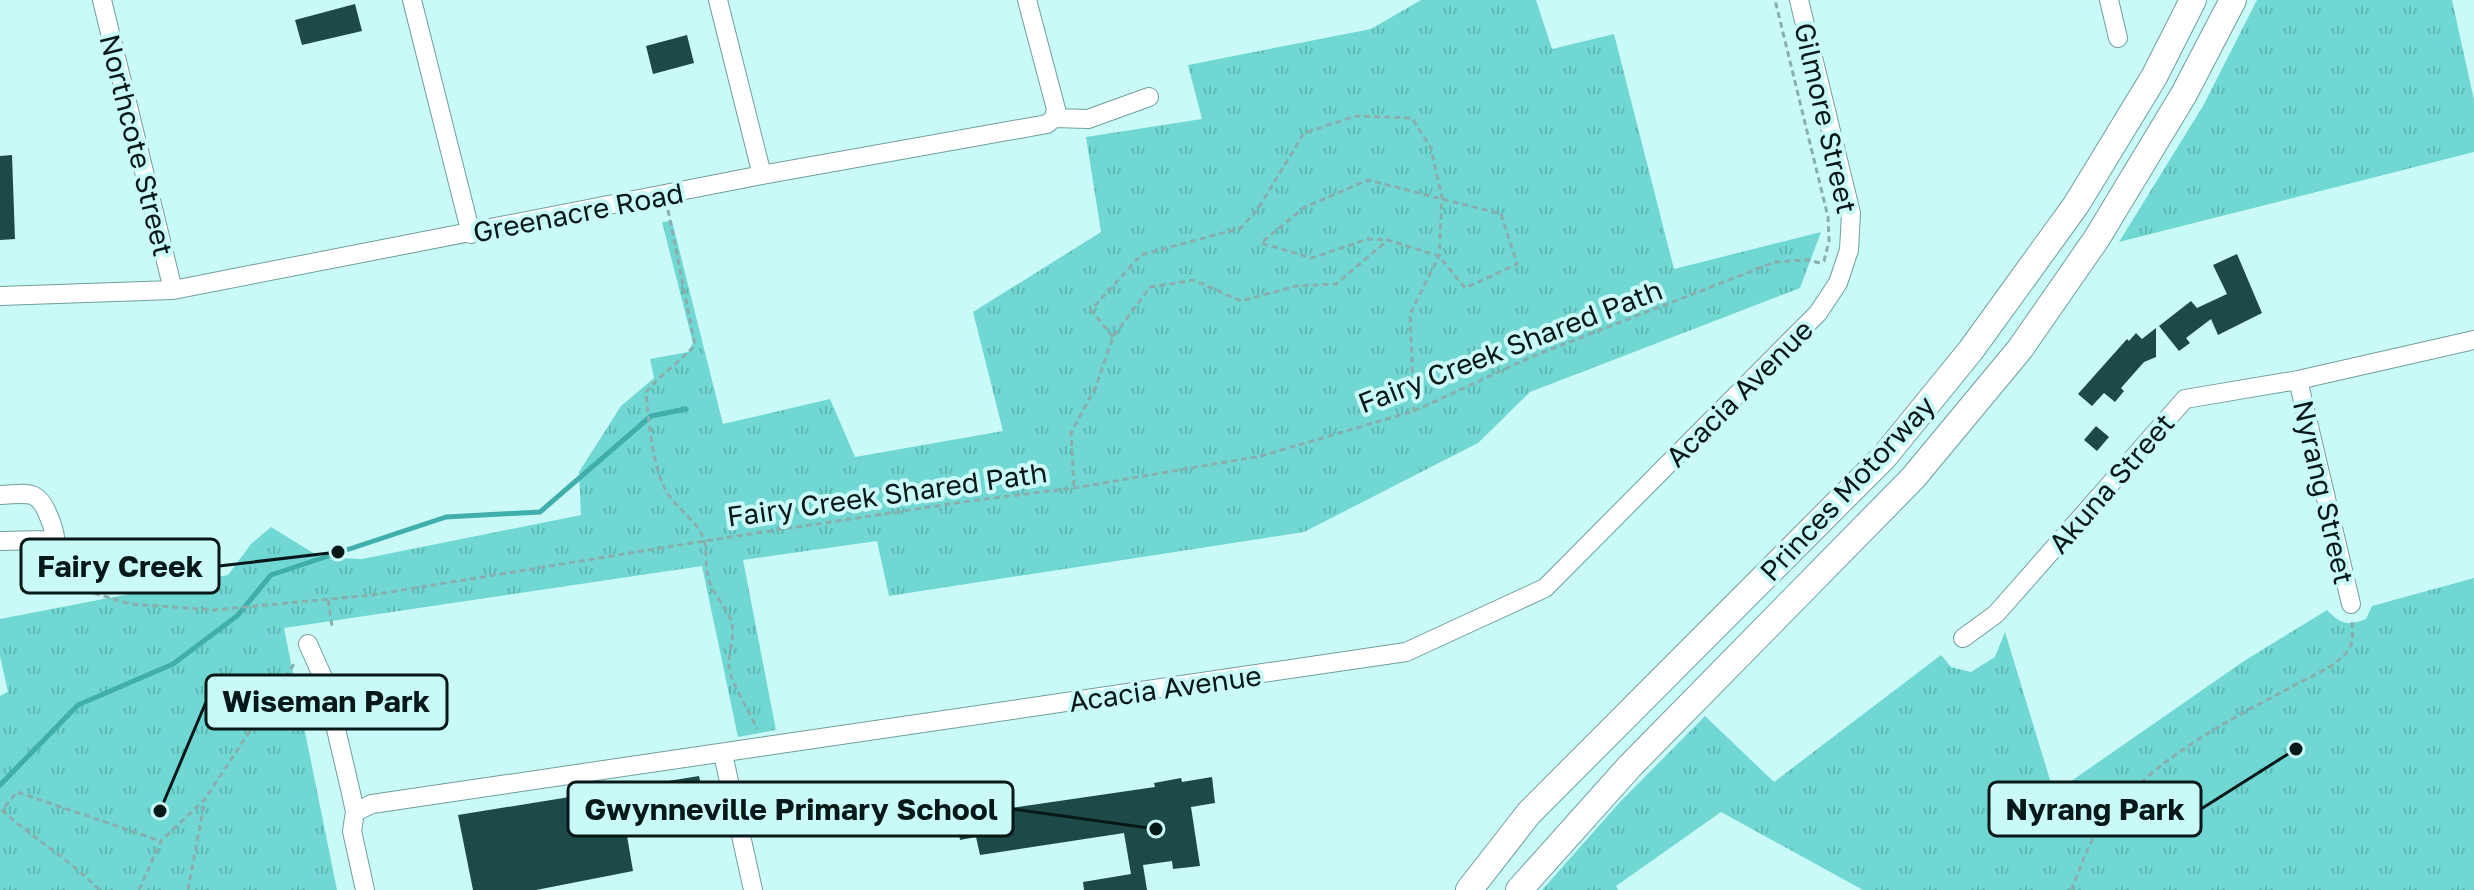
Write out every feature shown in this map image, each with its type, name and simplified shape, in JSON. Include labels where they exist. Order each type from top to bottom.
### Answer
[{"type":"highway","name":"Princes Motorway","points":[[1469,890],[1529,813],[1884,457],[1962,362],[2076,205],[2154,77],[2193,0]]},
{"type":"highway","name":"Princes Motorway","points":[[1519,890],[1630,766],[1913,478],[2020,349],[2097,238],[2184,94],[2233,0]]},
{"type":"street","name":"Northcote Street","points":[[102,0],[173,290]]},
{"type":"street","points":[[412,0],[471,234]]},
{"type":"street","points":[[718,0],[762,175]]},
{"type":"street","points":[[1027,0],[1056,109],[1054,118]]},
{"type":"street","name":"Gilmore Street","points":[[1799,0],[1851,213],[1849,250],[1838,283]]},
{"type":"street","points":[[2109,0],[2118,38]]},
{"type":"street","name":"Greenacre Road","points":[[0,296],[173,290],[762,175],[1047,124],[1054,118],[1088,119],[1149,97]]},
{"type":"street","name":"Acacia Avenue","points":[[355,812],[372,804],[1406,652],[1545,588],[1818,313],[1838,283]]},
{"type":"street","name":"Akuna Street","points":[[1963,638],[1996,614],[2185,399],[2298,380],[2474,340]]},
{"type":"street","name":"Nyrang Street","points":[[2298,380],[2351,604]]},
{"type":"street","points":[[0,495],[38,496],[55,531],[55,537],[48,540],[0,541]]},
{"type":"street","points":[[308,644],[325,682],[355,812],[352,831],[365,890]]},
{"type":"street","points":[[723,754],[753,890]]},
{"type":"path","name":"Fairy Creek Shared Path","points":[[94,593],[130,604],[214,610],[372,595],[704,541],[1074,488],[1261,456],[1414,411],[1531,357],[1775,262],[1824,261],[1829,241],[1828,217],[1775,0]]},
{"type":"path","points":[[1113,337],[1091,310],[1141,255],[1241,228],[1258,209],[1304,133],[1356,116],[1412,118],[1431,148],[1442,198],[1439,256],[1410,314],[1414,411]]},
{"type":"path","points":[[1368,180],[1442,198],[1501,214],[1517,264],[1465,288],[1439,256],[1388,240],[1368,239],[1312,258],[1261,243],[1305,207],[1368,180]]},
{"type":"path","points":[[665,195],[695,345],[661,374],[646,392],[657,471],[665,490],[679,510],[696,525],[704,541],[709,582],[732,623],[729,665],[733,682],[745,700],[757,729]]},
{"type":"path","points":[[1074,488],[1071,433],[1096,386],[1113,337],[1150,287],[1194,280],[1241,301],[1296,286],[1336,284],[1388,240]]},
{"type":"path","points":[[328,600],[332,626]]},
{"type":"path","points":[[2071,890],[2098,831],[2134,786],[2184,750],[2331,666],[2349,652],[2353,639],[2351,604]]},
{"type":"path","points":[[139,890],[161,841],[205,799],[308,644]]},
{"type":"path","points":[[99,890],[79,868],[21,828],[2,810],[17,792],[161,841]]},
{"type":"path","points":[[188,890],[205,799]]},
{"type":"green space","points":[[1421,0],[1536,0],[1552,49],[1614,34],[1674,269],[1821,232],[1800,288],[1530,392],[1478,443],[1304,532],[889,596],[877,541],[743,560],[776,730],[738,737],[702,566],[284,628],[337,890],[0,890],[0,696],[8,692],[0,656],[0,619],[228,575],[251,544],[271,527],[320,557],[362,559],[581,515],[579,472],[621,406],[654,378],[650,359],[688,352],[693,343],[662,222],[672,221],[723,424],[830,399],[855,457],[1003,431],[973,312],[1101,232],[1086,137],[1202,119],[1188,65],[1371,29]]},
{"type":"green space","points":[[2257,0],[2452,0],[2474,100],[2474,152],[2119,242],[2203,106]]},
{"type":"green space","points":[[2474,578],[2474,890],[1863,890],[1721,812],[1616,886],[1618,890],[1542,890],[1620,802],[1705,716],[1774,782],[1941,655],[1951,667],[1971,672],[1995,657],[2005,632],[2054,793],[2244,661],[2327,610],[2340,621],[2354,623],[2366,619],[2372,606]]},
{"type":"building","points":[[355,4],[362,31],[302,45],[295,20]]},
{"type":"building","points":[[687,35],[694,63],[653,74],[646,46]]},
{"type":"building","points":[[12,155],[15,239],[0,240],[0,156]]},
{"type":"building","points":[[2237,254],[2262,313],[2218,335],[2211,319],[2186,338],[2190,343],[2179,351],[2159,326],[2191,301],[2197,308],[2227,294],[2213,265]]},
{"type":"building","points":[[2156,328],[2156,357],[2144,362],[2121,388],[2124,391],[2115,402],[2104,393],[2092,406],[2078,394],[2127,339],[2129,341],[2136,333],[2142,339]]},
{"type":"building","points":[[2096,426],[2109,437],[2097,451],[2084,440]]},
{"type":"building","points":[[699,776],[707,813],[626,830],[633,871],[536,890],[473,890],[458,815]]},
{"type":"building","points":[[1212,777],[1215,803],[1191,807],[1200,866],[1173,869],[1172,861],[1143,865],[1147,890],[1084,890],[1083,882],[1131,874],[1124,833],[980,855],[976,837],[960,840],[956,816],[1155,787],[1154,783],[1181,778],[1182,782]]},
{"type":"waterway","points":[[0,785],[78,705],[173,664],[237,616],[271,575],[446,517],[540,512],[651,416],[686,409]]},
{"type":"place","name":"Fairy Creek","points":[[338,552]]},
{"type":"place","name":"Nyrang Park","points":[[2296,749]]},
{"type":"place","name":"Wiseman Park","points":[[160,811]]},
{"type":"place","name":"Gwynneville Primary School","points":[[1156,829]]}]
